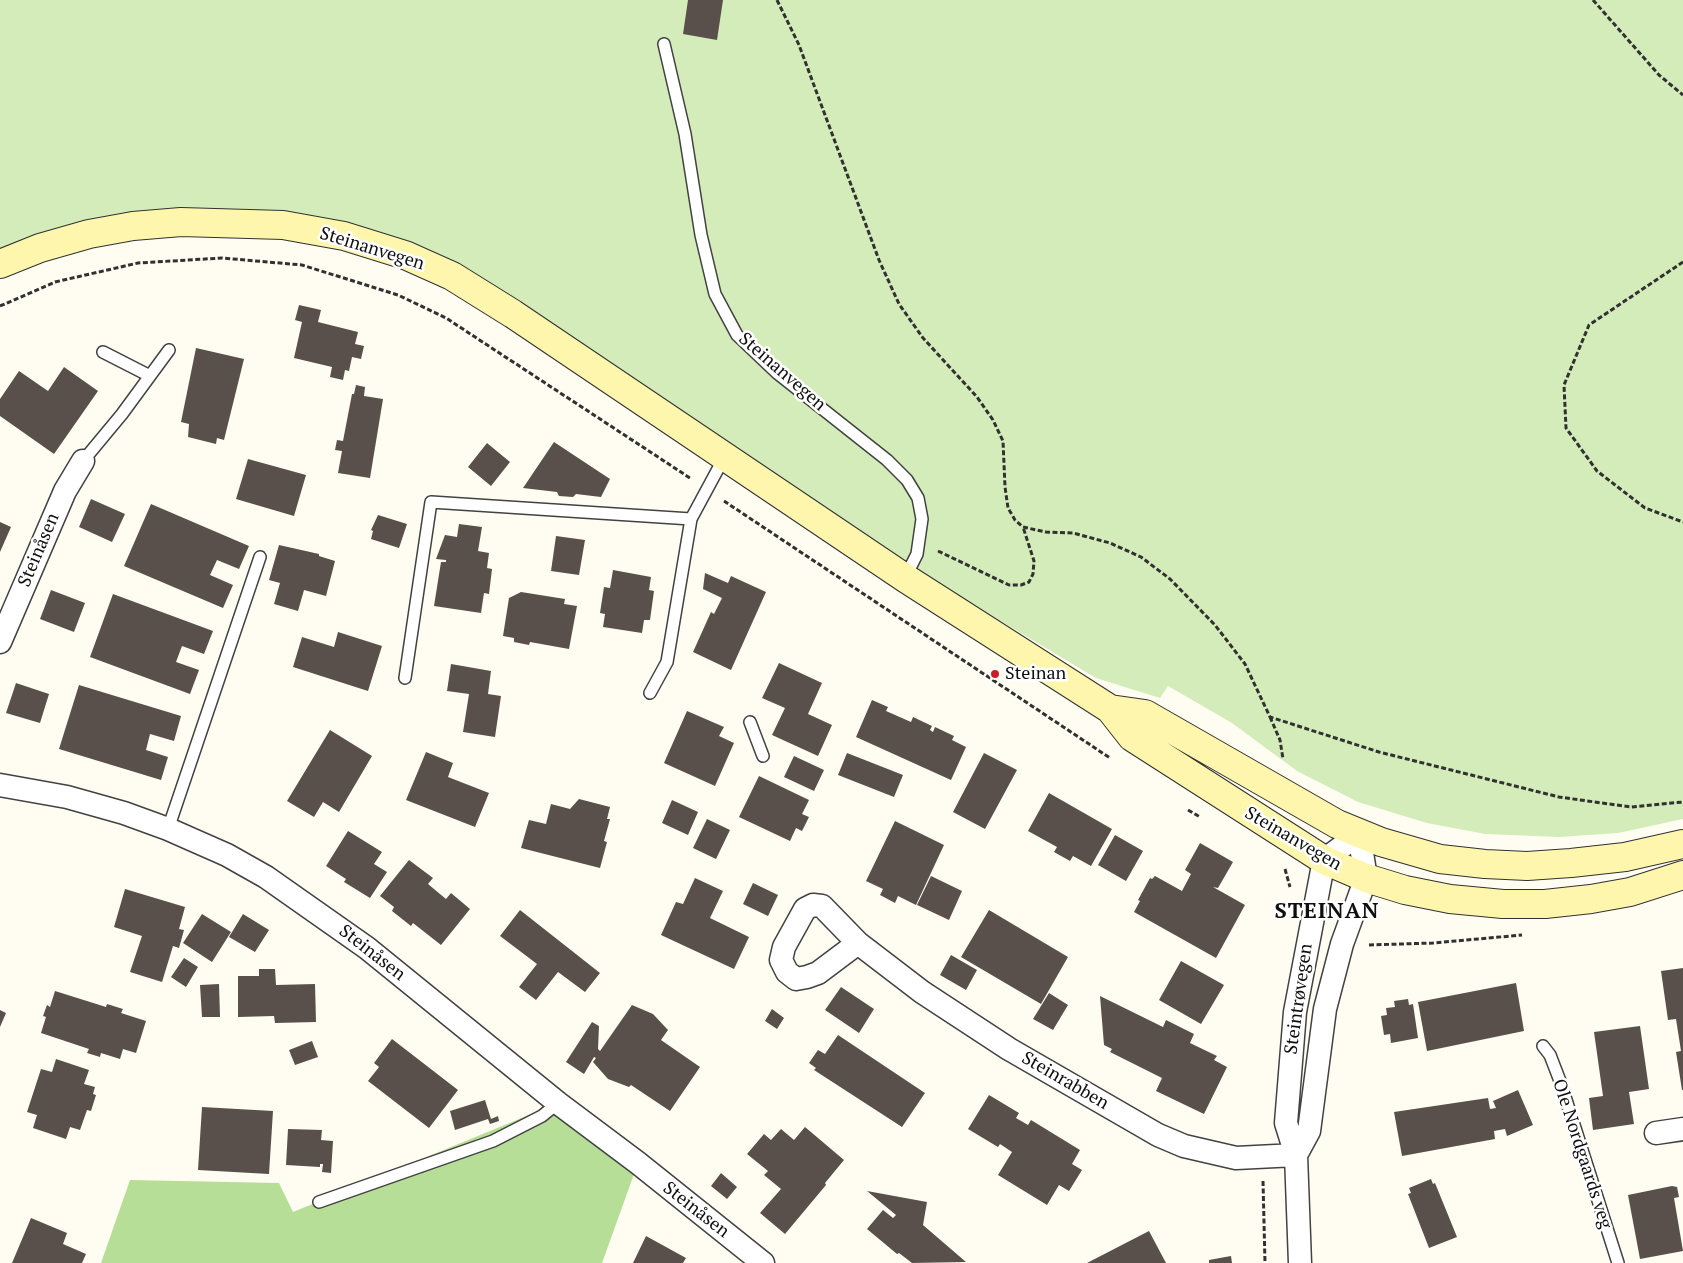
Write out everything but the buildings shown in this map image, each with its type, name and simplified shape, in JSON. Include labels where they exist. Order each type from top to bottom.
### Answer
[{"type":"main road","name":"Steinanvegen","points":[[0,264],[40,248],[89,234],[133,226],[181,222],[283,225],[344,236],[405,255],[452,276],[513,314],[905,578],[1110,709],[1132,737],[1324,860],[1366,878],[1406,890],[1450,899],[1503,904],[1545,904],[1591,899],[1630,892],[1683,875]]},
{"type":"main road","name":"Steinanvegen","points":[[1110,709],[1145,714],[1329,820],[1359,834],[1440,859],[1499,865],[1572,863],[1625,858],[1683,844]]},
{"type":"street","name":"Steinåsen","points":[[0,642],[65,491],[83,461]]},
{"type":"street","name":"Steinåsen","points":[[0,785],[67,797],[168,829],[227,855],[318,912],[367,948],[558,1103],[638,1163],[763,1263]]},
{"type":"street","points":[[1324,860],[1359,834]]},
{"type":"street","name":"Steintrøvegen","points":[[1296,1155],[1310,1131],[1325,1008],[1342,944],[1366,878],[1359,834]]},
{"type":"street","name":"Steintrøvegen","points":[[1300,1263],[1296,1155],[1286,1123],[1288,1077],[1295,1012],[1307,941],[1324,860]]},
{"type":"street","name":"Steinrabben","points":[[858,943],[922,992],[1009,1049],[1158,1135],[1184,1146],[1236,1158],[1296,1155]]},
{"type":"street","points":[[1656,1133],[1683,1129]]},
{"type":"lane","name":"Steinanvegen","points":[[664,44],[685,134],[701,235],[715,294],[737,335],[777,373],[887,460],[907,480],[918,498],[922,519],[917,554],[905,578]]},
{"type":"lane","points":[[83,461],[169,350]]},
{"type":"lane","points":[[103,352],[150,376]]},
{"type":"lane","points":[[650,693],[667,662],[692,519],[725,456]]},
{"type":"lane","points":[[405,678],[431,502],[692,519]]},
{"type":"lane","points":[[168,829],[260,557]]},
{"type":"lane","points":[[750,722],[764,756]]},
{"type":"lane","name":"Ole Nordgaards veg","points":[[1544,1046],[1550,1055],[1560,1081],[1618,1263]]},
{"type":"lane","points":[[319,1202],[494,1141],[542,1116],[558,1103]]},
{"type":"path","points":[[777,0],[799,45],[879,260],[899,304],[923,338],[977,397],[993,420],[1003,442],[1008,508],[1015,520],[1023,526],[1046,532],[1073,533],[1110,543],[1141,557],[1170,579],[1215,625],[1246,664],[1280,740],[1283,764]]},
{"type":"path","points":[[1593,0],[1659,75],[1683,95]]},
{"type":"path","points":[[1683,262],[1589,325],[1564,385],[1566,428],[1597,471],[1645,508],[1683,522]]},
{"type":"path","points":[[919,541],[1009,585],[1021,585],[1029,582],[1033,574],[1034,561],[1023,526]]},
{"type":"path","points":[[1270,717],[1379,752],[1559,797],[1632,807],[1683,802]]},
{"type":"green space","points":[[0,0],[1683,0],[1683,819],[1618,833],[1559,837],[1485,834],[1427,823],[1358,802],[1297,771],[1232,723],[1168,686],[1160,698],[1096,678],[725,456],[408,249],[208,215],[0,266]]},
{"type":"green space","points":[[558,1103],[638,1163],[602,1263],[101,1263],[130,1180],[279,1183],[293,1212]]},
{"type":"place","name":"Steinan","points":[[995,674]]},
{"type":"district","name":"STEINAN","points":[[1327,912]]}]
